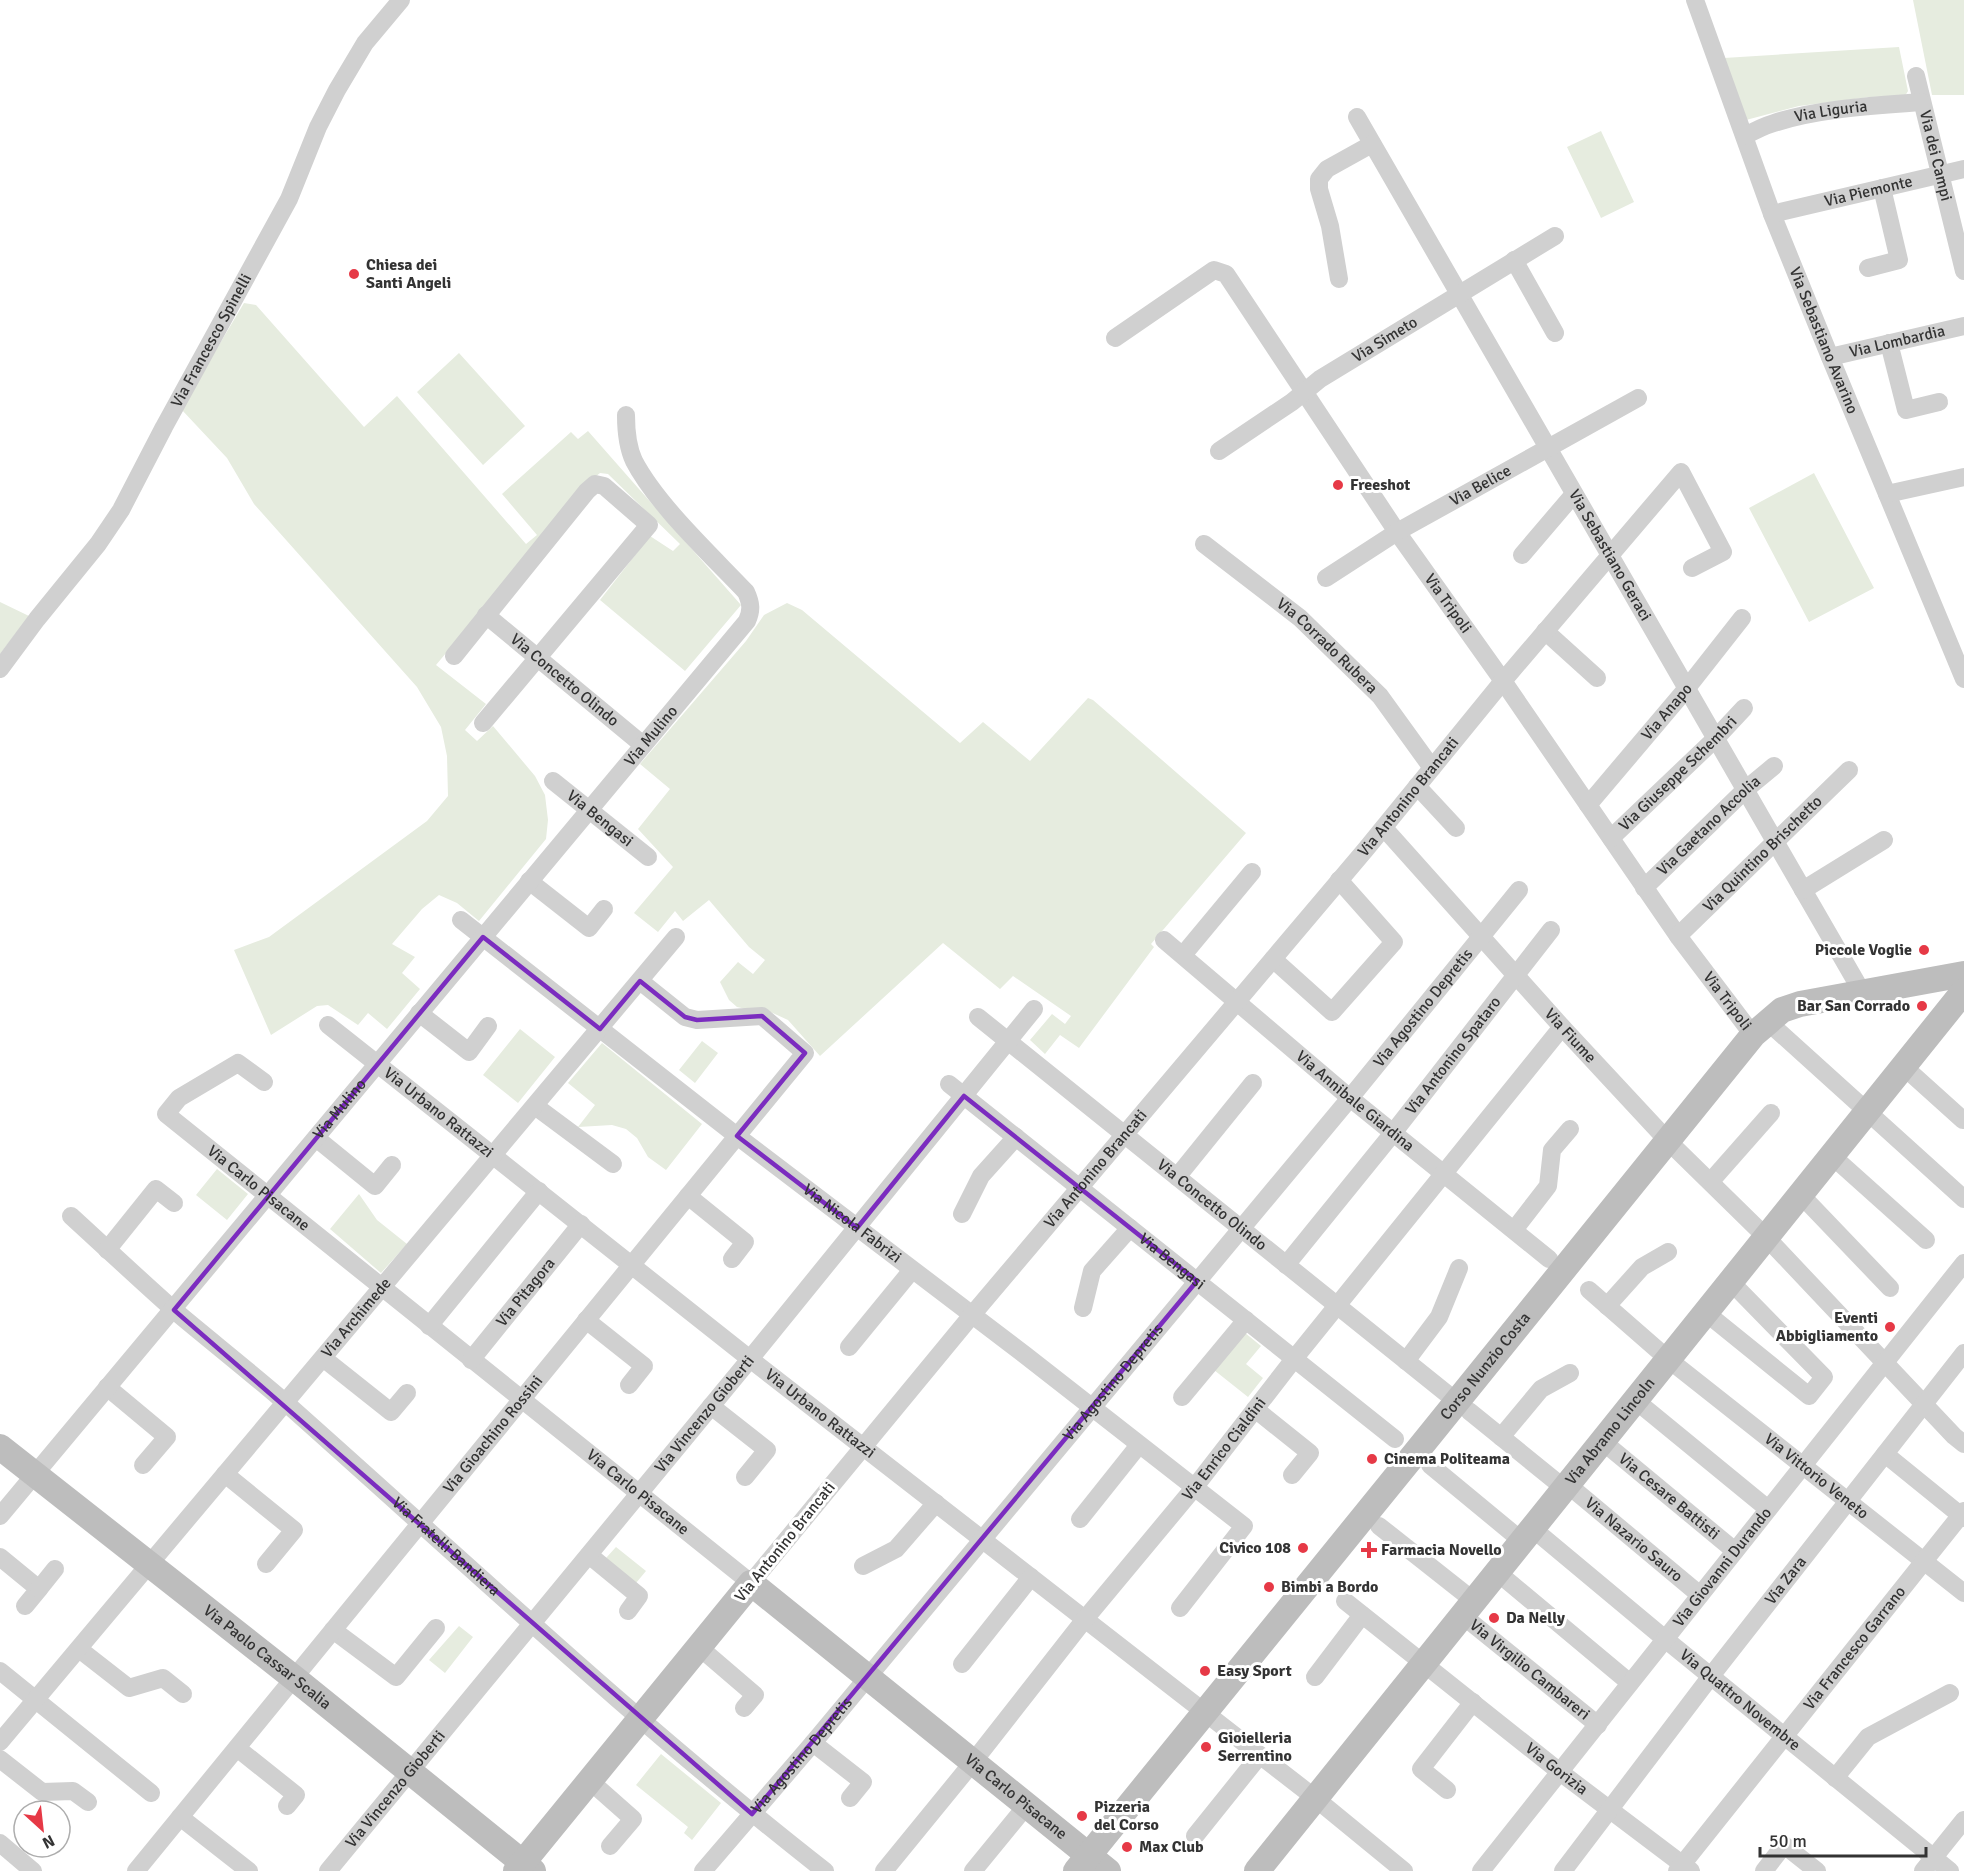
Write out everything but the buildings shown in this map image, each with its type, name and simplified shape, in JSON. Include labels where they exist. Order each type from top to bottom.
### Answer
[{"type":"street","name":"Via Francesco Spinelli","points":[[0,669],[98,544],[121,510],[164,427],[290,199],[318,127],[337,90],[365,43],[401,0]]},
{"type":"street","name":"Via Sebastiano Avarino","points":[[1695,0],[1772,214],[1887,494],[1958,649],[1964,679]]},
{"type":"street","name":"Via dei Campi","points":[[1916,75],[1964,271]]},
{"type":"street","name":"Via Liguria","points":[[1744,136],[1773,123],[1795,117],[1869,106],[1922,102]]},
{"type":"street","name":"Via Sebastiano Geraci","points":[[1356,117],[1862,992]]},
{"type":"street","points":[[1339,279],[1330,226],[1319,189],[1319,179],[1327,169],[1372,144]]},
{"type":"street","name":"Via Piemonte","points":[[1772,214],[1964,169]]},
{"type":"street","points":[[1869,268],[1899,261],[1882,189]]},
{"type":"street","name":"Via Simeto","points":[[1219,451],[1292,402],[1320,379],[1555,236]]},
{"type":"street","points":[[1514,260],[1555,333]]},
{"type":"street","name":"Via Tripoli","points":[[1115,339],[1214,270],[1226,274],[1397,532],[1503,681],[1677,936],[1760,1028],[1866,1112],[1964,1199]]},
{"type":"street","name":"Via Lombardia","points":[[1830,357],[1964,326]]},
{"type":"street","points":[[1889,343],[1906,410],[1939,402]]},
{"type":"street","name":"Via Belice","points":[[1326,578],[1397,532],[1638,398]]},
{"type":"street","name":"Via Mulino","points":[[0,1516],[747,621],[751,612],[751,602],[746,592],[662,501],[633,460],[626,436],[626,415]]},
{"type":"street","name":"Via Antonino Brancati","points":[[524,1868],[590,1781],[863,1446],[1384,828],[1503,681],[1681,472],[1722,552],[1692,568]]},
{"type":"street","points":[[1887,494],[1964,477]]},
{"type":"street","points":[[454,656],[595,484],[604,486],[649,525],[483,723]]},
{"type":"street","points":[[1522,555],[1574,494]]},
{"type":"street","name":"Via Corrado Rubera","points":[[1204,544],[1300,618],[1380,696],[1432,768]]},
{"type":"street","name":"Via Concetto Olindo","points":[[486,615],[643,745]]},
{"type":"street","name":"Via Anapo","points":[[1588,805],[1687,688],[1742,618]]},
{"type":"street","points":[[1545,631],[1597,678]]},
{"type":"street","name":"Via Giuseppe Schembri","points":[[1611,838],[1716,738],[1744,708]]},
{"type":"street","name":"Via Gaetano Accolia","points":[[1644,888],[1745,790],[1774,766]]},
{"type":"street","name":"Via Quintino Brischetto","points":[[1677,936],[1849,770]]},
{"type":"street","name":"Via Bengasi","points":[[553,781],[648,857]]},
{"type":"street","points":[[1417,786],[1456,828]]},
{"type":"street","name":"Via Fiume","points":[[1384,828],[1562,1027],[1668,1141],[1766,1237],[1964,1444]]},
{"type":"street","points":[[1803,890],[1884,840]]},
{"type":"street","points":[[1183,955],[1252,872]]},
{"type":"street","points":[[1273,959],[1332,1012],[1394,942],[1339,880]]},
{"type":"street","points":[[530,881],[588,928],[604,909]]},
{"type":"street","name":"Via Agostino Depretis","points":[[703,1871],[813,1743],[1350,1098],[1519,890]]},
{"type":"street","name":"Via Nicola Fabrizi","points":[[461,920],[1244,1527],[1180,1608]]},
{"type":"street","name":"Via Antonino Spataro","points":[[1286,1265],[1393,1133],[1551,930]]},
{"type":"street","name":"Via Archimede","points":[[0,1742],[676,938]]},
{"type":"street","name":"Via Annibale Giardina","points":[[1164,940],[1350,1098],[1549,1259]]},
{"type":"street","name":"Corso Nunzio Costa","points":[[1082,1863],[1760,1028],[1782,1010],[1800,1004],[1964,974]]},
{"type":"street","name":"Via Gioachino Rossini","points":[[138,1870],[805,1053],[762,1016],[697,1020],[685,1017],[640,981]]},
{"type":"street","name":"Via Abramo Lincoln","points":[[1257,1871],[1964,991]]},
{"type":"street","name":"Via Vincenzo Gioberti","points":[[328,1871],[750,1359],[1034,1009]]},
{"type":"street","points":[[418,1013],[468,1052],[488,1026]]},
{"type":"street","name":"Via Concetto Olindo","points":[[978,1017],[1446,1393]]},
{"type":"street","name":"Via Urbano Rattazzi","points":[[328,1024],[750,1359],[1315,1798],[1404,1871]]},
{"type":"street","name":"Via Enrico Cialdini","points":[[884,1871],[1085,1619],[1194,1488],[1294,1359],[1562,1027]]},
{"type":"street","name":"Via Carlo Pisacane","points":[[264,1082],[238,1063],[179,1098],[166,1114],[1027,1805],[1082,1863],[1108,1871]]},
{"type":"street","points":[[1903,1066],[1964,1120]]},
{"type":"street","points":[[1177,1177],[1253,1083]]},
{"type":"street","name":"Via Bengasi","points":[[950,1084],[1395,1439]]},
{"type":"street","points":[[535,1106],[613,1164]]},
{"type":"street","points":[[1711,1181],[1771,1113]]},
{"type":"street","points":[[1514,1230],[1548,1186],[1552,1150],[1570,1129]]},
{"type":"street","points":[[962,1215],[981,1176],[1016,1137]]},
{"type":"street","points":[[316,1138],[375,1186],[392,1165]]},
{"type":"street","points":[[1831,1155],[1926,1240]]},
{"type":"street","points":[[107,1250],[156,1189],[174,1203]]},
{"type":"street","points":[[429,1326],[539,1191]]},
{"type":"street","points":[[1800,1194],[1890,1288]]},
{"type":"street","points":[[688,1196],[745,1242],[732,1259]]},
{"type":"street","name":"Via Fratelli Bandiera","points":[[71,1216],[174,1310],[285,1403],[419,1525],[640,1719],[752,1814],[825,1871]]},
{"type":"street","name":"Via Pitagora","points":[[471,1360],[580,1224]]},
{"type":"street","points":[[1083,1308],[1092,1271],[1130,1228]]},
{"type":"street","points":[[1607,1306],[1642,1267],[1668,1252]]},
{"type":"street","name":"Via Giovanni Durando","points":[[1481,1871],[1964,1263]]},
{"type":"street","points":[[1406,1361],[1439,1317],[1459,1268]]},
{"type":"street","points":[[849,1347],[912,1270]]},
{"type":"street","points":[[1705,1312],[1809,1396],[1824,1377],[1730,1281]]},
{"type":"street","points":[[1589,1290],[1668,1359]]},
{"type":"street","points":[[586,1320],[644,1366],[628,1385]]},
{"type":"street","points":[[1182,1397],[1246,1320]]},
{"type":"street","name":"Via Zara","points":[[1563,1871],[1964,1353]]},
{"type":"street","points":[[323,1358],[391,1412],[407,1393]]},
{"type":"street","name":"Via Vittorio Veneto","points":[[1668,1359],[1964,1593]]},
{"type":"street","points":[[1501,1437],[1541,1389],[1570,1373]]},
{"type":"street","points":[[108,1387],[167,1437],[143,1465]]},
{"type":"street","points":[[1635,1400],[1768,1509]]},
{"type":"street","points":[[711,1406],[767,1450],[746,1477]]},
{"type":"street","points":[[1256,1409],[1310,1453],[1292,1475]]},
{"type":"street","points":[[1468,1411],[1566,1486]]},
{"type":"street","name":"Via Cesare Battisti","points":[[1602,1441],[1735,1551]]},
{"type":"street","points":[[1080,1519],[1139,1445]]},
{"type":"street","name":"Via Paolo Cassar Scalia","points":[[0,1448],[294,1678],[524,1868]]},
{"type":"street","points":[[1885,1455],[1963,1515]]},
{"type":"street","points":[[1430,1465],[1527,1534]]},
{"type":"street","points":[[225,1474],[294,1530],[266,1564]]},
{"type":"street","name":"Via Nazario Sauro","points":[[1566,1486],[1700,1595]]},
{"type":"street","points":[[863,1566],[896,1550],[936,1503]]},
{"type":"street","name":"Via Francesco Garrano","points":[[1684,1869],[1784,1736],[1963,1515]]},
{"type":"street","name":"Via Virgilio Cambareri","points":[[1379,1526],[1598,1725]]},
{"type":"street","name":"Via Quattro Novembre","points":[[1527,1534],[1665,1639],[1784,1736],[1835,1778],[1928,1864],[1950,1871]]},
{"type":"street","points":[[589,1555],[639,1596],[628,1611]]},
{"type":"street","points":[[0,1557],[39,1589]]},
{"type":"street","points":[[25,1605],[55,1569]]},
{"type":"street","points":[[1497,1572],[1630,1683]]},
{"type":"street","points":[[962,1664],[1031,1577]]},
{"type":"street","points":[[1345,1601],[1424,1663]]},
{"type":"street","points":[[1315,1677],[1362,1615]]},
{"type":"street","points":[[333,1630],[396,1677],[436,1629]]},
{"type":"street","points":[[699,1647],[755,1695],[744,1708]]},
{"type":"street","points":[[79,1649],[129,1688],[163,1678],[183,1694]]},
{"type":"street","name":"Via Gorizia","points":[[1424,1663],[1684,1869]]},
{"type":"street","points":[[0,1671],[151,1793]]},
{"type":"street","points":[[1835,1778],[1868,1737],[1950,1693]]},
{"type":"street","points":[[1447,1790],[1420,1769],[1473,1702]]},
{"type":"street","points":[[813,1743],[863,1782],[850,1798]]},
{"type":"street","points":[[237,1748],[296,1795],[287,1806]]},
{"type":"street","points":[[1195,1836],[1260,1755]]},
{"type":"street","points":[[0,1759],[42,1792],[73,1791],[88,1802]]},
{"type":"street","points":[[590,1781],[633,1819],[610,1846]]},
{"type":"street","points":[[973,1871],[1027,1805]]},
{"type":"street","points":[[180,1817],[249,1871]]},
{"type":"street","points":[[1928,1864],[1964,1820]]},
{"type":"street","points":[[0,1843],[33,1871]]},
{"type":"street","points":[[1764,1871],[1785,1845],[1817,1871]]},
{"type":"highlighted area","points":[[483,937],[600,1029],[640,981],[685,1017],[697,1020],[762,1016],[805,1053],[737,1136],[857,1228],[964,1096],[1197,1281],[752,1814],[174,1310]]},
{"type":"shaded area","points":[[1913,0],[1964,0],[1964,95],[1932,95]]},
{"type":"shaded area","points":[[1899,47],[1908,91],[1905,96],[1870,97],[1799,106],[1746,120],[1724,58]]},
{"type":"shaded area","points":[[1601,131],[1634,202],[1601,218],[1567,147]]},
{"type":"shaded area","points":[[244,303],[256,305],[364,427],[397,396],[526,544],[537,535],[502,494],[571,432],[578,439],[588,431],[741,605],[685,671],[600,600],[650,536],[673,551],[680,544],[608,474],[600,473],[589,482],[436,665],[486,704],[465,730],[477,741],[493,726],[535,776],[545,795],[548,820],[546,839],[479,921],[457,903],[439,895],[422,909],[392,944],[415,957],[402,973],[420,989],[387,1029],[368,1013],[358,1025],[328,1005],[317,1006],[271,1035],[234,950],[269,937],[427,821],[448,796],[447,756],[441,727],[417,687],[254,504],[227,458],[181,409]]},
{"type":"shaded area","points":[[459,353],[525,426],[483,465],[417,392]]},
{"type":"shaded area","points":[[1814,473],[1874,588],[1809,622],[1749,508]]},
{"type":"shaded area","points":[[0,602],[29,616],[0,654]]},
{"type":"shaded area","points":[[787,603],[802,610],[960,743],[983,722],[1030,761],[1088,698],[1093,700],[1246,833],[1151,944],[1154,947],[1079,1048],[1060,1035],[1045,1054],[1030,1040],[1052,1014],[1065,1024],[1071,1016],[1013,976],[1000,989],[943,943],[820,1056],[788,1020],[764,1009],[751,1010],[737,1007],[729,1000],[720,982],[738,962],[753,974],[765,960],[749,947],[709,900],[683,921],[675,911],[658,932],[634,913],[673,867],[638,829],[670,789],[640,764],[746,641],[764,615]]},
{"type":"shaded area","points":[[520,1029],[555,1057],[518,1103],[483,1075]]},
{"type":"shaded area","points":[[702,1041],[718,1053],[695,1083],[679,1070]]},
{"type":"shaded area","points":[[602,1043],[702,1124],[666,1170],[648,1157],[637,1138],[626,1129],[612,1125],[578,1127],[595,1105],[568,1083]]},
{"type":"shaded area","points":[[217,1169],[248,1194],[227,1220],[196,1195]]},
{"type":"shaded area","points":[[359,1194],[377,1220],[407,1244],[381,1273],[330,1229]]},
{"type":"shaded area","points":[[1244,1332],[1261,1346],[1246,1364],[1263,1378],[1248,1397],[1214,1370]]},
{"type":"shaded area","points":[[616,1547],[646,1571],[636,1583],[606,1558]]},
{"type":"shaded area","points":[[459,1626],[473,1637],[445,1673],[429,1660]]},
{"type":"shaded area","points":[[661,1754],[721,1803],[692,1840],[684,1833],[688,1827],[636,1785]]},
{"type":"place","name":"Chiesa dei Santi Angeli","points":[[354,274]]},
{"type":"place","name":"Freeshot","points":[[1338,485]]},
{"type":"place","name":"Piccole Voglie","points":[[1924,950]]},
{"type":"place","name":"Bar San Corrado","points":[[1922,1006]]},
{"type":"place","name":"Eventi Abbigliamento","points":[[1890,1327]]},
{"type":"place","name":"Cinema Politeama","points":[[1372,1459]]},
{"type":"place","name":"Civico 108","points":[[1303,1548]]},
{"type":"place","name":"Farmacia Novello","points":[[1369,1550]]},
{"type":"place","name":"Bimbi a Bordo","points":[[1269,1587]]},
{"type":"place","name":"Da Nelly","points":[[1494,1618]]},
{"type":"place","name":"Easy Sport","points":[[1205,1671]]},
{"type":"place","name":"Gioielleria Serrentino","points":[[1206,1747]]},
{"type":"place","name":"Pizzeria del Corso","points":[[1082,1816]]},
{"type":"place","name":"Max Club","points":[[1127,1847]]}]
